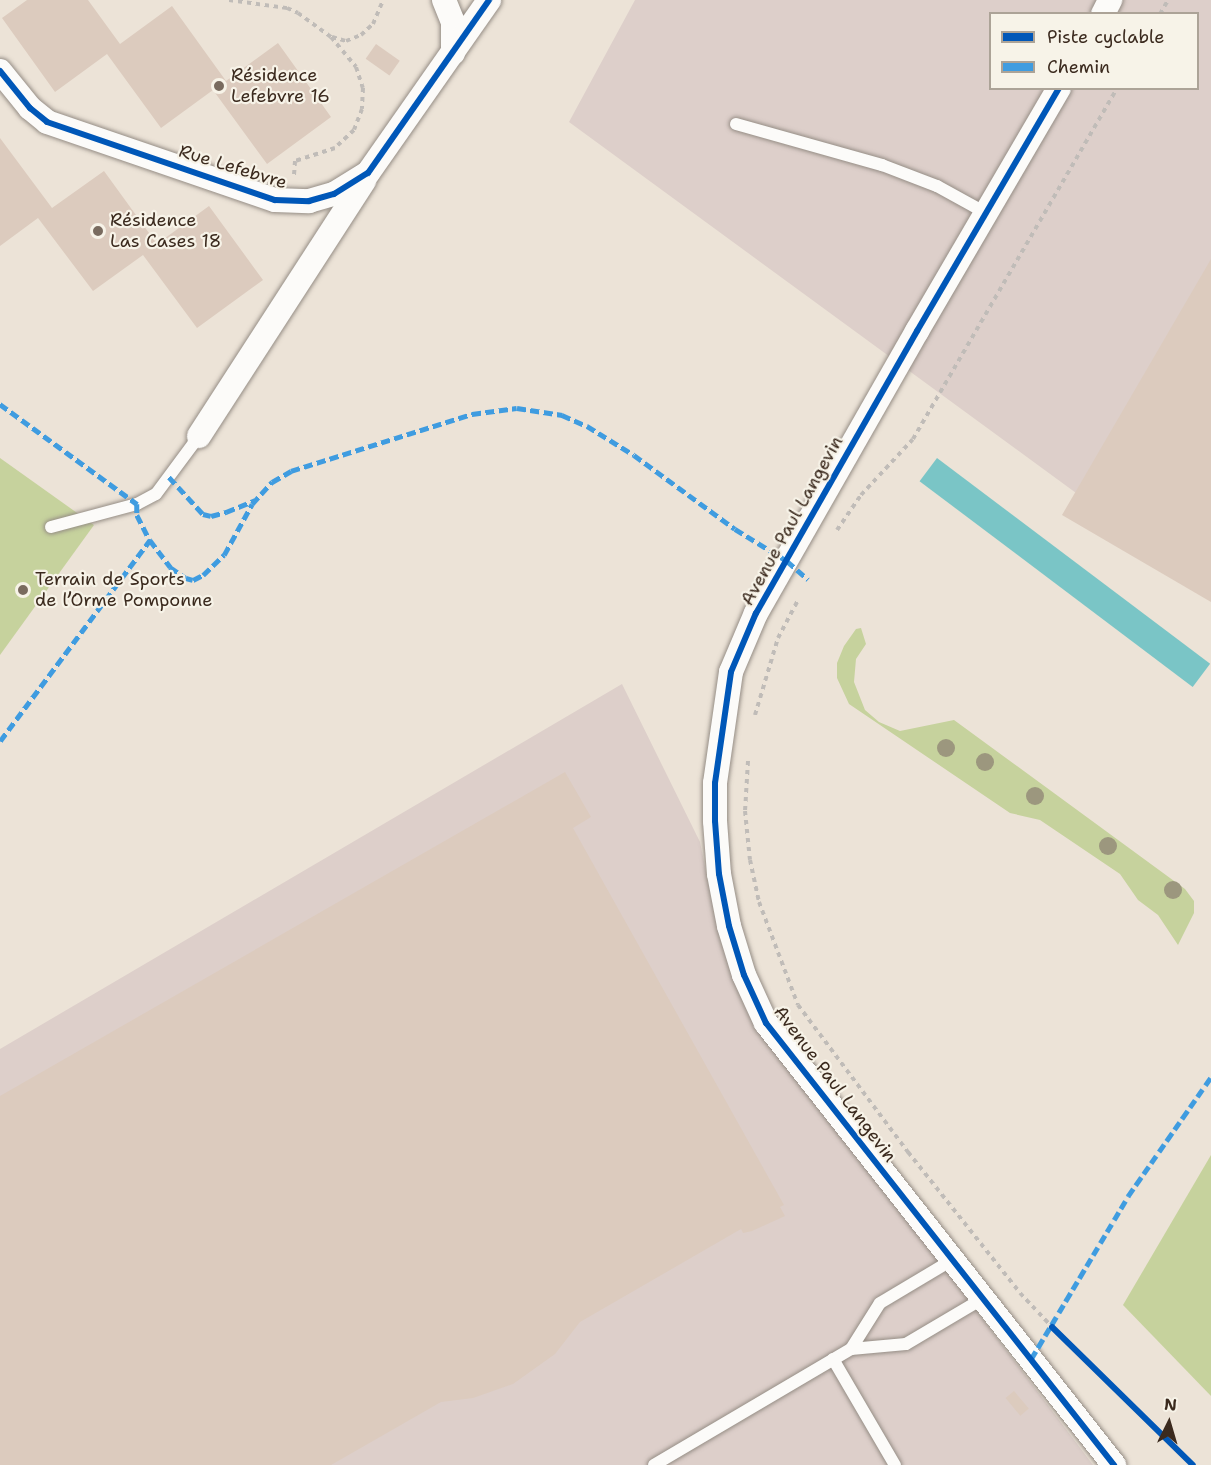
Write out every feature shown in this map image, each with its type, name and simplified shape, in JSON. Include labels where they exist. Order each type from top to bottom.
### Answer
[{"type":"street","points":[[444,0],[453,22],[453,53]]},
{"type":"street","name":"Rue Lefebvre","points":[[0,71],[30,108],[47,122],[275,200],[309,201],[334,194],[368,174],[489,0]]},
{"type":"street","name":"Avenue Paul Langevin","points":[[1058,90],[756,613],[731,672],[715,783],[719,874],[729,926],[744,975],[766,1023],[1114,1465]]},
{"type":"street","points":[[199,436],[368,174]]},
{"type":"lane","points":[[736,124],[882,165],[937,186],[986,213]]},
{"type":"lane","points":[[51,527],[137,504],[156,494],[199,436]]},
{"type":"lane","points":[[654,1465],[850,1348],[880,1304],[952,1260]]},
{"type":"lane","points":[[850,1348],[906,1344],[982,1299]]},
{"type":"lane","points":[[833,1359],[895,1465]]},
{"type":"path","points":[[228,0],[287,8],[313,22],[331,37],[356,67],[363,88],[362,109],[354,130],[335,148],[295,161],[292,201]]},
{"type":"path","points":[[331,37],[345,40],[362,35],[373,24],[383,0]]},
{"type":"path","points":[[834,534],[861,495],[913,440],[1116,90]]},
{"type":"path","points":[[754,718],[778,638],[798,598]]},
{"type":"path","points":[[748,755],[745,811],[750,860],[759,902],[798,1005],[908,1152],[1020,1293],[1052,1327]]},
{"type":"shaded area","points":[[635,0],[1211,0],[1211,474],[1169,561],[569,122]]},
{"type":"shaded area","points":[[622,684],[700,842],[719,937],[760,1025],[1093,1465],[0,1465],[0,1049]]},
{"type":"green space","name":"Terrain de Sports de l’Orme Pomponne","points":[[0,458],[94,525],[0,655]]},
{"type":"green space","points":[[861,628],[866,644],[856,659],[854,682],[865,710],[879,722],[900,731],[954,720],[1185,889],[1194,901],[1194,913],[1178,945],[1158,915],[1138,900],[1120,874],[1040,820],[1010,813],[849,704],[837,678],[837,663],[844,646],[856,629]]},
{"type":"green space","points":[[1211,1155],[1211,1396],[1123,1305]]},
{"type":"water","points":[[937,458],[1210,664],[1193,687],[920,481]]},
{"type":"building","name":"Résidence Lefebvre 16","points":[[27,0],[88,0],[120,44],[172,6],[226,81],[278,43],[331,117],[267,164],[213,90],[161,128],[107,54],[55,92],[2,18]]},
{"type":"building","points":[[376,44],[400,61],[389,75],[366,59]]},
{"type":"building","name":"Résidence Las Cases 18","points":[[0,138],[52,208],[104,171],[157,244],[209,206],[263,280],[197,328],[143,255],[93,291],[38,218],[0,246]]},
{"type":"building","points":[[1211,259],[1211,602],[1062,515]]},
{"type":"building","points":[[565,772],[591,817],[573,828],[784,1205],[780,1207],[785,1216],[752,1231],[743,1233],[741,1229],[580,1322],[555,1354],[513,1384],[473,1398],[441,1402],[331,1465],[0,1465],[0,1096]]},
{"type":"building","points":[[1014,1391],[1029,1409],[1020,1416],[1006,1398]]},
{"type":"marked path","points":[[0,404],[137,504],[137,515],[150,540],[170,567],[193,580],[203,575],[224,555],[252,504],[272,482],[291,471],[472,414],[517,408],[562,415],[587,426],[634,455],[735,529],[787,561],[808,579]]},
{"type":"marked path","points":[[169,477],[203,514],[211,516],[226,512],[255,500]]},
{"type":"marked path","points":[[0,741],[150,540]]},
{"type":"marked path","points":[[1031,1359],[1128,1196],[1211,1077]]},
{"type":"cycle path","points":[[0,71],[30,108],[47,122],[275,200],[309,201],[334,194],[368,173],[489,0]]},
{"type":"cycle path","points":[[1058,90],[756,613],[731,672],[715,783],[715,821],[719,874],[729,926],[744,975],[766,1023],[1114,1465]]},
{"type":"cycle path","points":[[1052,1327],[1193,1465]]},
{"type":"place","name":"Résidence Lefebvre 16","points":[[219,86]]},
{"type":"place","name":"Résidence Las Cases 18","points":[[98,231]]},
{"type":"place","name":"Terrain de Sports de l’Orme Pomponne","points":[[23,590]]}]
